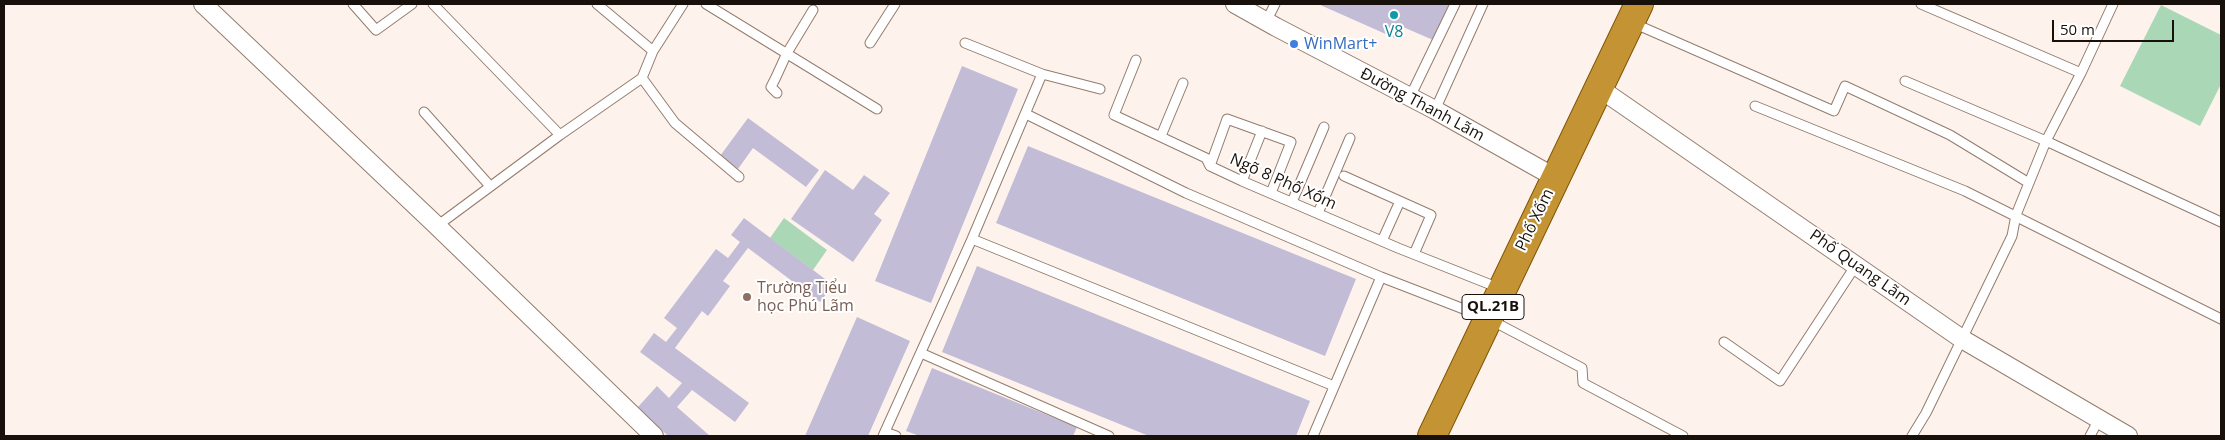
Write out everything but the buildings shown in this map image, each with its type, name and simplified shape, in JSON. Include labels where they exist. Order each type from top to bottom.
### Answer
[{"type":"highway","name":"Phố Xốm","points":[[1432,436],[1635,13]]},
{"type":"street","name":"Đường Thanh Lãm","points":[[1236,4],[1266,22],[1435,110],[1556,178]]},
{"type":"street","points":[[207,5],[654,436]]},
{"type":"street","name":"Phố Quang Lãm","points":[[1599,88],[1962,339],[2128,436]]},
{"type":"lane","points":[[353,4],[376,30],[412,4]]},
{"type":"lane","points":[[433,4],[560,135]]},
{"type":"lane","points":[[597,4],[653,51]]},
{"type":"lane","points":[[438,226],[560,135],[642,78],[653,51],[683,4]]},
{"type":"lane","points":[[706,4],[877,109]]},
{"type":"lane","points":[[870,43],[895,4]]},
{"type":"lane","points":[[1266,22],[1275,4]]},
{"type":"lane","points":[[1410,97],[1455,4]]},
{"type":"lane","points":[[1435,110],[1483,4]]},
{"type":"lane","points":[[1921,4],[2081,73]]},
{"type":"lane","points":[[1912,436],[2012,236],[2016,215],[2046,140],[2081,73],[2113,4]]},
{"type":"lane","points":[[777,94],[772,87],[787,53],[813,10]]},
{"type":"lane","points":[[1635,13],[1834,111],[1845,86],[1950,135],[2029,183]]},
{"type":"lane","points":[[965,44],[1042,74],[1100,89]]},
{"type":"lane","name":"Ngõ 8 Phố Xốm","points":[[1136,60],[1114,114],[1206,158],[1210,166],[1242,181],[1382,241],[1502,289]]},
{"type":"lane","points":[[896,436],[884,434],[972,239],[1042,74]]},
{"type":"lane","points":[[642,78],[675,123],[739,177]]},
{"type":"lane","points":[[1904,81],[2046,140],[2221,222]]},
{"type":"lane","points":[[1160,136],[1183,83]]},
{"type":"lane","points":[[1754,106],[1941,181],[2016,215],[2221,319]]},
{"type":"lane","points":[[424,112],[490,186]]},
{"type":"lane","points":[[1026,114],[1186,193],[1381,277],[1488,318],[1582,368],[1583,383],[1683,436]]},
{"type":"lane","points":[[1210,166],[1227,119],[1291,142],[1271,193]]},
{"type":"lane","points":[[1292,202],[1324,127]]},
{"type":"lane","points":[[1242,181],[1262,132]]},
{"type":"lane","points":[[1318,213],[1350,138]]},
{"type":"lane","points":[[1344,176],[1431,214],[1414,254]]},
{"type":"lane","points":[[1382,241],[1400,201]]},
{"type":"lane","points":[[972,239],[1334,386]]},
{"type":"lane","points":[[1724,342],[1780,382],[1856,265]]},
{"type":"lane","points":[[1313,436],[1381,277]]},
{"type":"lane","points":[[920,353],[1093,433],[1109,436]]},
{"type":"lane","points":[[2090,436],[2099,419]]},
{"type":"green space","points":[[2161,5],[2221,35],[2221,84],[2200,126],[2120,86]]},
{"type":"green space","points":[[784,218],[827,250],[813,270],[770,238]]},
{"type":"place","name":"V8","points":[[1394,15]]},
{"type":"place","name":"WinMart+","points":[[1294,44]]},
{"type":"place","name":"Trường Tiểu học Phú Lãm","points":[[747,297]]}]
